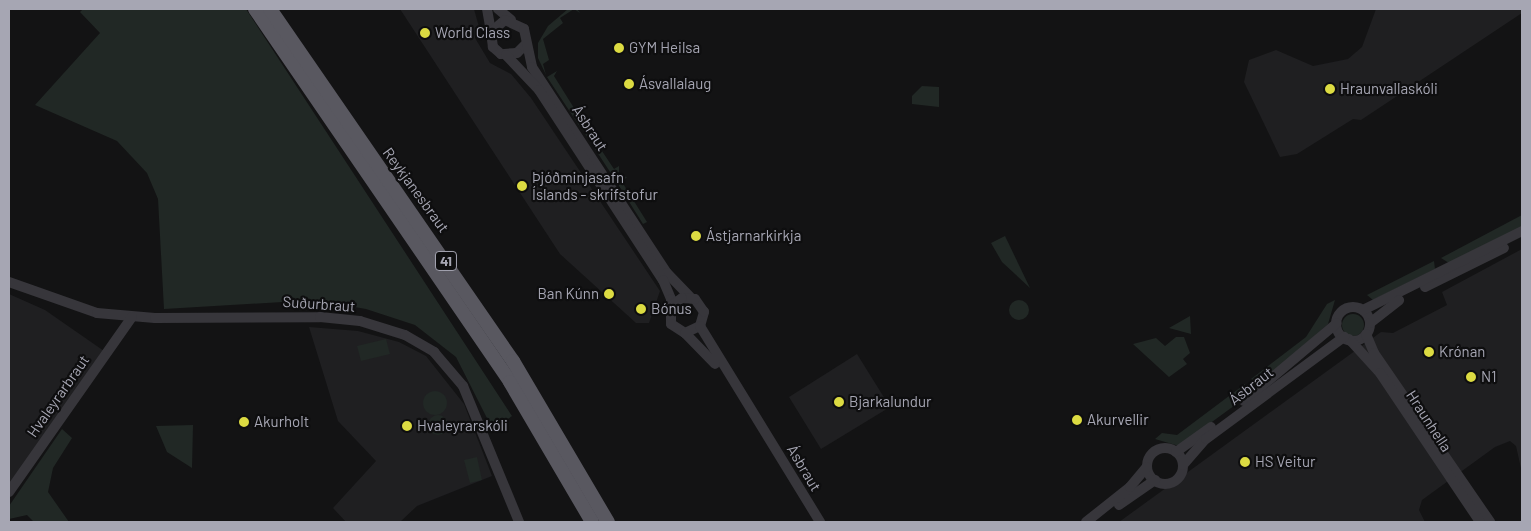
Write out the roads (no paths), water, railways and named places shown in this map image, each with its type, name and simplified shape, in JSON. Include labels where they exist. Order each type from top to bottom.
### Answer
[{"type":"highway","name":"Reykjanesbraut","points":[[255,9],[510,382],[592,522]]},
{"type":"highway","name":"Reykjanesbraut","points":[[270,9],[513,361],[608,522]]},
{"type":"street","points":[[487,9],[493,47],[506,55],[517,53],[525,44],[524,29],[498,9]]},
{"type":"street","points":[[491,32],[499,22],[512,20]]},
{"type":"street","name":"Ásbraut","points":[[525,44],[532,67],[667,273],[690,297]]},
{"type":"street","name":"Ásbraut","points":[[506,55],[546,100],[663,280],[672,305]]},
{"type":"street","points":[[1522,231],[1363,310],[1347,308],[1337,323],[1346,338],[1366,334],[1370,323],[1402,298],[1522,239]]},
{"type":"street","name":"Suðurbraut","points":[[9,282],[67,306],[132,317],[332,318],[378,325],[416,340],[445,362],[463,386],[519,522]]},
{"type":"street","points":[[690,297],[704,309],[700,326],[685,333],[671,324],[672,305],[690,297]]},
{"type":"street","points":[[1363,310],[1370,323]]},
{"type":"street","name":"Hvaleyrarbraut","points":[[9,492],[132,317]]},
{"type":"street","name":"Ásbraut","points":[[1176,452],[1337,323]]},
{"type":"street","name":"Ásbraut","points":[[700,326],[820,522]]},
{"type":"street","name":"Ásbraut","points":[[685,333],[713,360],[812,522]]},
{"type":"street","name":"Hraunhella","points":[[1366,334],[1374,353],[1490,522]]},
{"type":"street","name":"Ásbraut","points":[[1183,465],[1206,439],[1318,352],[1346,338]]},
{"type":"street","name":"Hraunhella","points":[[1346,338],[1380,373],[1480,522]]},
{"type":"street","points":[[1086,522],[1130,487],[1147,467],[1156,450],[1176,452],[1183,465],[1175,480],[1155,480],[1097,522]]},
{"type":"street","points":[[1147,467],[1155,480]]},
{"type":"place","name":"World Class","points":[[425,33]]},
{"type":"place","name":"GYM Heilsa","points":[[619,48]]},
{"type":"place","name":"Ásvallalaug","points":[[629,84]]},
{"type":"place","name":"Hraunvallaskóli","points":[[1330,89]]},
{"type":"place","name":"Þjóðminjasafn Íslands - skrifstofur","points":[[522,186]]},
{"type":"place","name":"Ástjarnarkirkja","points":[[696,236]]},
{"type":"place","name":"Ban Kúnn","points":[[609,294]]},
{"type":"place","name":"Bónus","points":[[641,309]]},
{"type":"place","name":"Krónan","points":[[1429,352]]},
{"type":"place","name":"N1","points":[[1471,377]]},
{"type":"place","name":"Bjarkalundur","points":[[839,402]]},
{"type":"place","name":"Akurvellir","points":[[1077,420]]},
{"type":"place","name":"Akurholt","points":[[244,422]]},
{"type":"place","name":"Hvaleyrarskóli","points":[[407,426]]},
{"type":"place","name":"HS Veitur","points":[[1245,462]]}]
